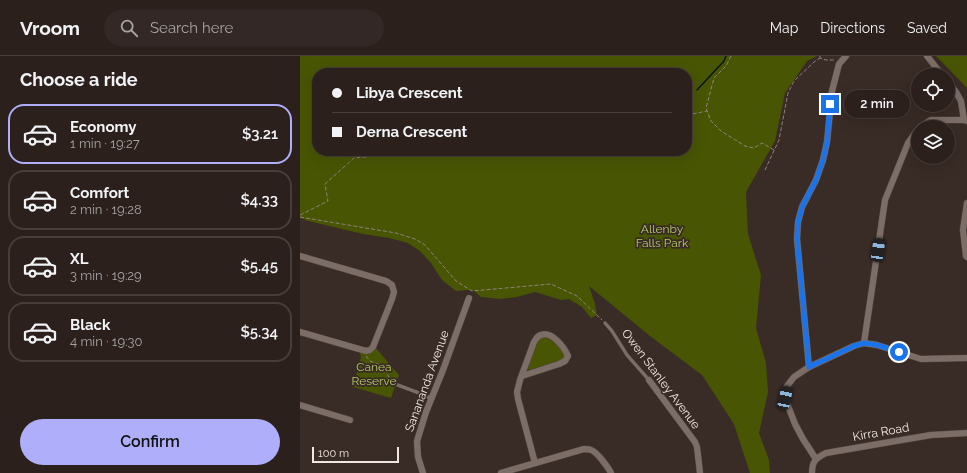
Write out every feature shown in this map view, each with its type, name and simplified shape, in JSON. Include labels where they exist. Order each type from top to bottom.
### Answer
[{"type":"street","points":[[927,56],[936,68]]},
{"type":"street","points":[[809,367],[797,239],[798,222],[802,207],[816,180],[823,160],[827,142],[832,91],[839,64],[844,58]]},
{"type":"street","points":[[955,91],[961,101],[966,120],[955,120]]},
{"type":"street","points":[[864,343],[885,200],[911,139]]},
{"type":"street","points":[[967,203],[963,230],[967,257]]},
{"type":"street","points":[[300,256],[379,278],[392,285],[394,292],[373,348],[370,350],[366,351],[300,332]]},
{"type":"street","name":"Sanananda Avenue","points":[[423,473],[418,457],[417,441],[470,298]]},
{"type":"street","points":[[522,376],[552,367],[565,361],[568,356],[566,350],[554,338],[545,335],[540,335],[537,337],[534,342],[518,387],[518,399],[535,463]]},
{"type":"street","points":[[812,473],[812,468],[816,459],[795,424],[785,398],[787,386],[794,376],[809,367],[854,346],[864,343],[877,345],[922,359],[967,358]]},
{"type":"street","name":"Owen Stanley Avenue","points":[[649,380],[695,442],[700,473]]},
{"type":"street","points":[[300,405],[350,420]]},
{"type":"street","name":"Kirra Road","points":[[816,459],[826,453],[931,435],[967,433]]},
{"type":"street","points":[[501,473],[584,449],[591,450],[599,457],[611,473]]},
{"type":"lane","name":"Owen Stanley Avenue","points":[[605,323],[612,331],[627,355],[649,380]]},
{"type":"lane","points":[[395,384],[427,396],[431,400]]},
{"type":"path","points":[[731,56],[726,66],[714,78],[706,108],[712,121],[721,131],[745,146],[754,148],[762,143],[774,150]]},
{"type":"path","points":[[765,170],[778,140],[788,93],[794,81],[820,57],[826,60],[844,58]]},
{"type":"path","points":[[692,114],[708,110]]},
{"type":"path","points":[[300,216],[328,201],[325,184],[354,158],[367,156]]},
{"type":"path","points":[[300,216],[396,233],[415,239],[425,245],[456,281],[472,291],[551,284],[577,296],[605,323]]},
{"type":"path","points":[[361,349],[370,361],[382,366],[391,381],[395,384]]},
{"type":"green space","name":"Allenby Falls Park","points":[[300,56],[817,56],[807,61],[785,93],[775,141],[746,192],[748,234],[761,275],[756,328],[766,363],[768,392],[759,433],[769,460],[770,473],[750,473],[734,424],[702,375],[650,336],[589,286],[597,315],[591,318],[582,307],[569,299],[561,300],[535,292],[517,297],[500,299],[481,297],[474,291],[456,291],[442,280],[431,263],[420,251],[408,243],[300,218]]},
{"type":"green space","points":[[936,56],[967,56],[967,88],[955,76],[955,68],[948,68]]},
{"type":"green space","points":[[544,337],[557,344],[565,356],[562,360],[529,370],[527,368],[537,343],[540,338]]},
{"type":"green space","name":"Canea Reserve","points":[[375,347],[399,375],[391,398],[353,387],[361,357],[360,353],[366,353]]},
{"type":"waterway","points":[[697,90],[724,61],[726,56]]},
{"type":"route","points":[[830,104],[827,142],[823,160],[816,180],[802,207],[797,231],[809,367],[854,346],[864,343],[877,345],[899,352]]}]
